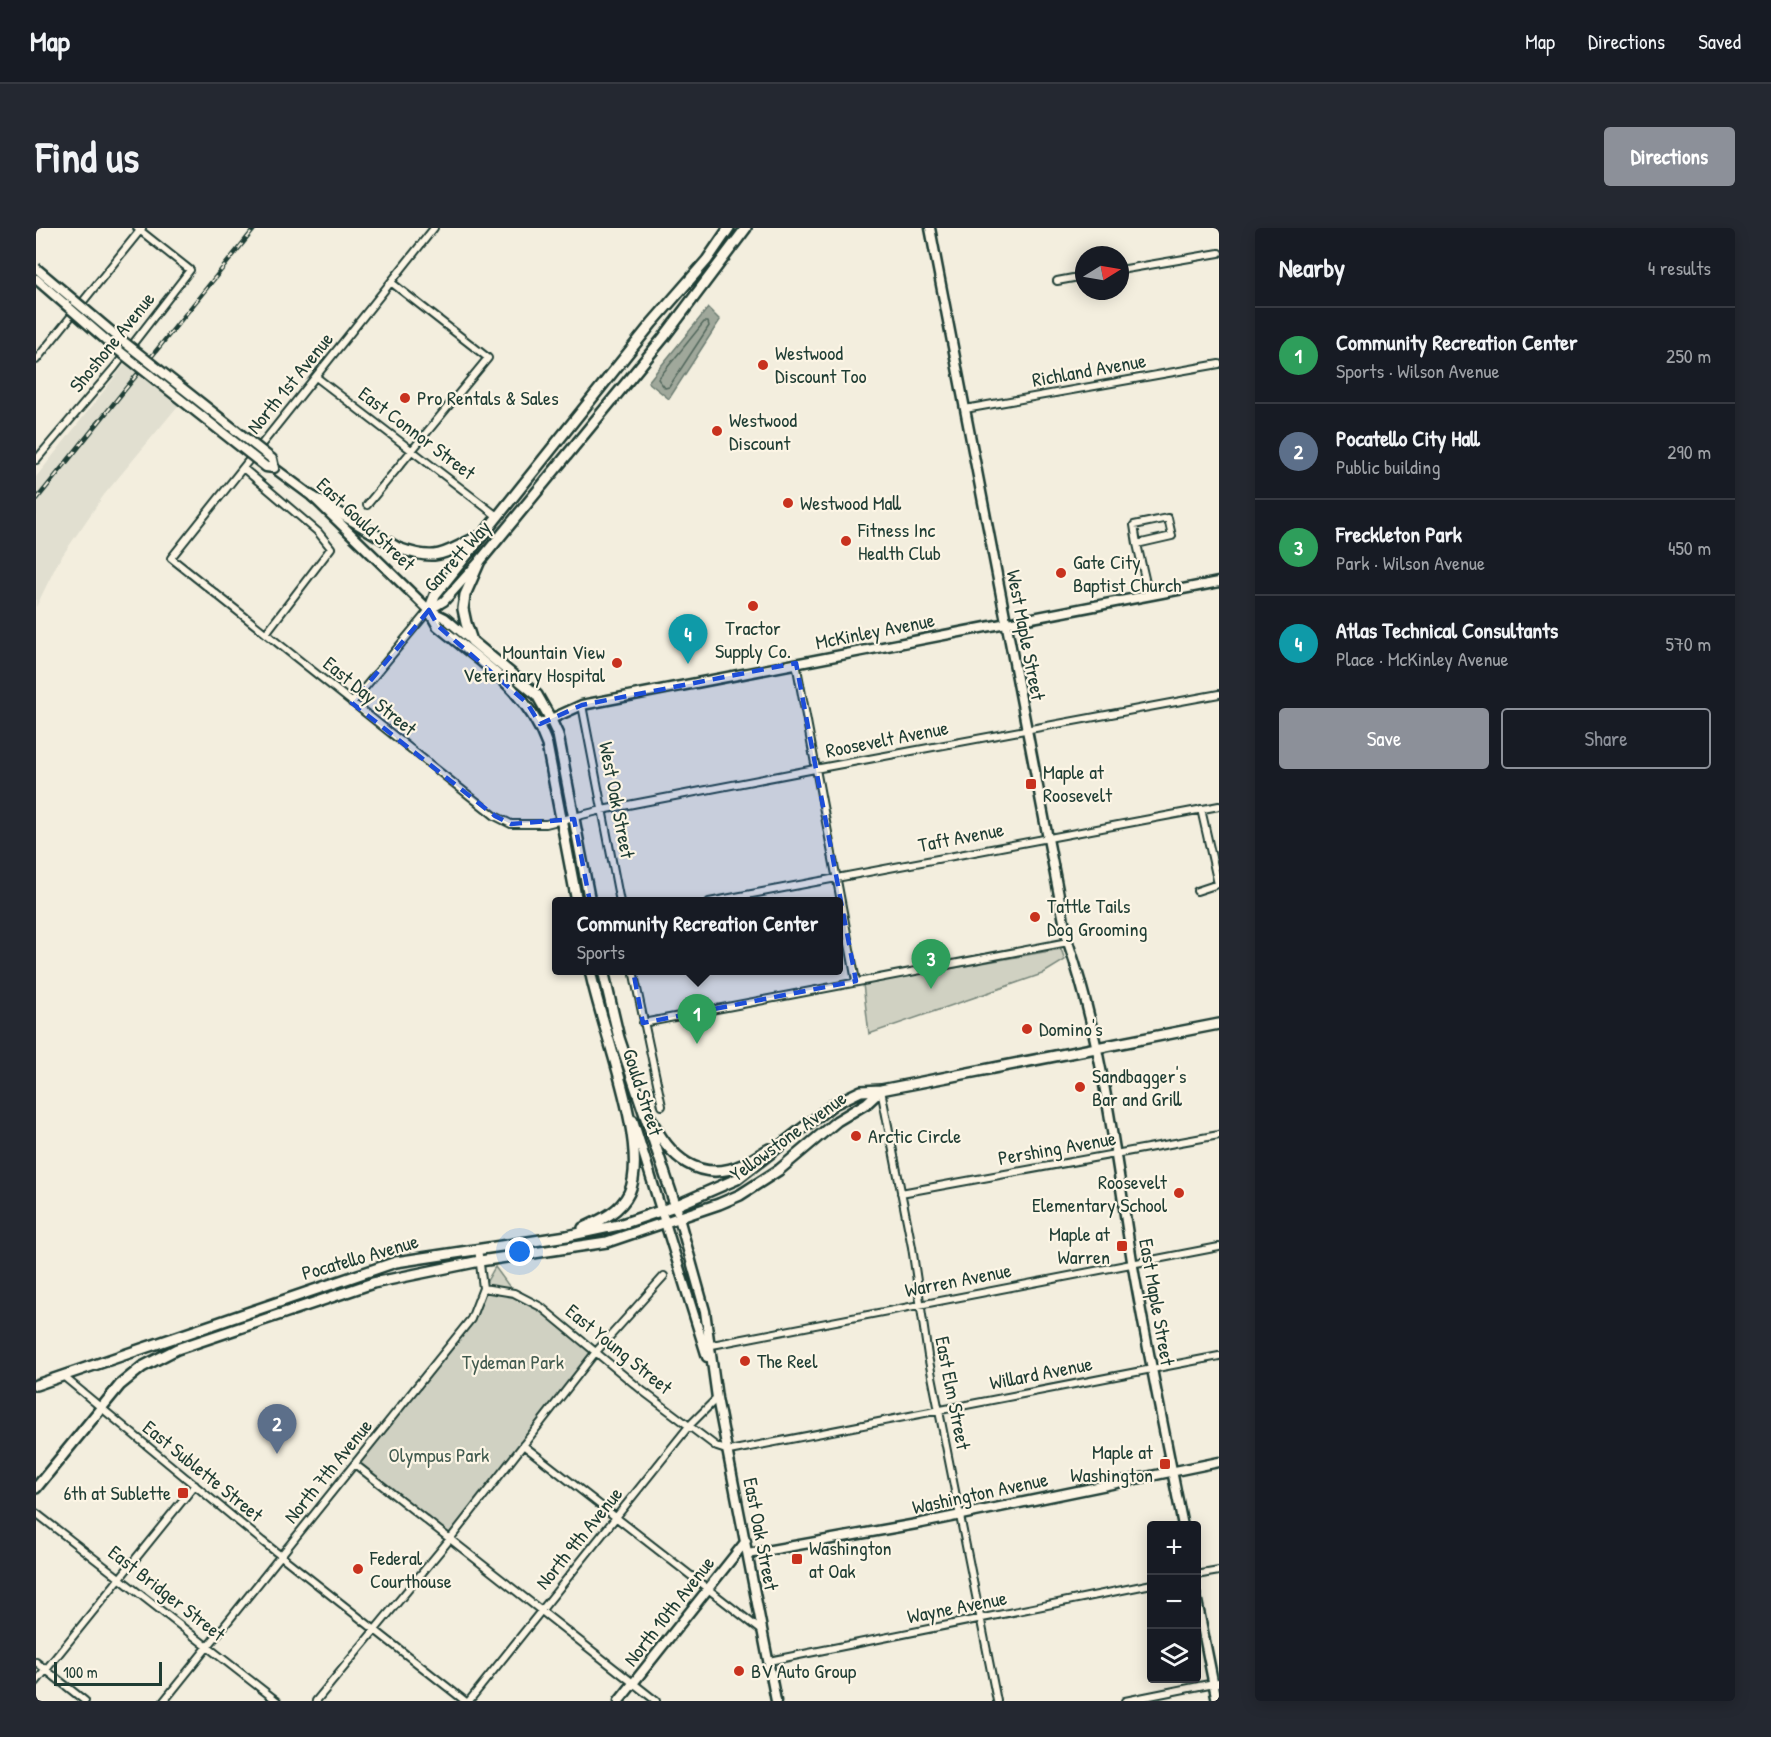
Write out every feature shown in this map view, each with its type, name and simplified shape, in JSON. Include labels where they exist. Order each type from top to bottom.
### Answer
[{"type":"main road","name":"Garrett Way","points":[[429,610],[435,595],[497,516],[707,260],[729,228]]},
{"type":"main road","name":"Garrett Way","points":[[480,561],[664,337],[746,228]]},
{"type":"main road","points":[[313,497],[398,548],[425,556],[452,552],[483,534]]},
{"type":"main road","points":[[472,641],[463,609],[465,595],[480,561]]},
{"type":"main road","name":"East Gould Street","points":[[429,610],[438,626],[527,703],[540,724]]},
{"type":"main road","name":"East Gould Street","points":[[472,641],[530,688],[550,718]]},
{"type":"main road","points":[[550,718],[558,735],[589,897]]},
{"type":"main road","points":[[540,724],[548,745],[576,897]]},
{"type":"main road","name":"Gould Street","points":[[591,975],[599,1013],[627,1102]]},
{"type":"main road","name":"Gould Street","points":[[604,975],[613,1014],[632,1076],[679,1218]]},
{"type":"main road","name":"Yellowstone Avenue","points":[[675,1206],[737,1179],[834,1104],[861,1091],[881,1090],[1219,1024]]},
{"type":"main road","points":[[632,1076],[662,1139],[675,1156],[689,1165],[716,1170],[735,1167],[784,1142]]},
{"type":"main road","name":"Yellowstone Avenue","points":[[679,1218],[719,1204],[761,1183],[837,1121],[867,1103],[881,1090]]},
{"type":"main road","points":[[567,1236],[607,1217],[629,1193],[635,1165],[627,1102]]},
{"type":"main road","name":"Pocatello Avenue","points":[[36,1385],[389,1264],[478,1248],[567,1236],[618,1225],[675,1206]]},
{"type":"main road","name":"Pocatello Avenue","points":[[36,1488],[120,1385],[142,1368],[177,1349],[373,1283],[480,1261],[607,1242],[679,1218]]},
{"type":"street","name":"North 1st Avenue","points":[[171,558],[434,228]]},
{"type":"street","name":"West Maple Street","points":[[930,228],[1068,942],[1079,972],[1095,1047]]},
{"type":"street","points":[[36,360],[140,229]]},
{"type":"street","name":"Shoshone Avenue","points":[[36,460],[39,450],[115,368],[190,270],[140,229]]},
{"type":"street","points":[[1129,268],[1219,253]]},
{"type":"street","name":"East Gould Street","points":[[36,268],[119,338],[272,459],[274,468]]},
{"type":"street","points":[[1057,281],[1075,278]]},
{"type":"street","name":"East Gould Street","points":[[36,279],[113,346],[266,467],[274,468],[313,497],[429,610],[445,618],[472,641]]},
{"type":"street","points":[[367,505],[488,358],[392,283]]},
{"type":"street","name":"Richland Avenue","points":[[965,409],[1219,364]]},
{"type":"street","name":"East Connor Street","points":[[316,377],[497,516]]},
{"type":"street","points":[[243,468],[318,532],[331,548],[266,633]]},
{"type":"street","points":[[1137,544],[1172,536],[1168,518],[1134,525],[1137,544],[1149,596]]},
{"type":"street","name":"East Day Street","points":[[171,558],[495,816],[511,824],[540,825],[562,821]]},
{"type":"street","name":"Garrett Way","points":[[429,610],[444,601],[480,561]]},
{"type":"street","name":"McKinley Avenue","points":[[540,724],[582,705],[1219,582]]},
{"type":"street","points":[[352,703],[429,610]]},
{"type":"street","points":[[796,663],[841,897]]},
{"type":"street","name":"Roosevelt Avenue","points":[[562,821],[602,810],[1219,694]]},
{"type":"street","name":"West Oak Street","points":[[582,705],[619,897]]},
{"type":"street","name":"Taft Avenue","points":[[736,897],[1219,806]]},
{"type":"street","points":[[1197,891],[1218,884],[1201,809]]},
{"type":"street","points":[[843,911],[856,981]]},
{"type":"street","points":[[643,1023],[1068,942]]},
{"type":"street","points":[[634,975],[643,1023],[649,1035],[662,1106]]},
{"type":"street","name":"East Maple Street","points":[[1095,1047],[1152,1369],[1182,1521]]},
{"type":"street","name":"East Elm Street","points":[[881,1090],[959,1514],[997,1701]]},
{"type":"street","name":"Gould Street","points":[[627,1102],[666,1223]]},
{"type":"street","name":"Pershing Avenue","points":[[901,1193],[1219,1135]]},
{"type":"street","name":"East Oak Street","points":[[679,1218],[700,1291],[706,1346]]},
{"type":"street","name":"East Oak Street","points":[[666,1223],[713,1374],[769,1661],[774,1699]]},
{"type":"street","name":"Warren Avenue","points":[[706,1346],[1219,1246]]},
{"type":"street","name":"North 7th Avenue","points":[[164,1701],[356,1465],[471,1319],[483,1288],[478,1248]]},
{"type":"street","points":[[316,1701],[450,1539],[595,1353],[664,1276]]},
{"type":"street","name":"East Young Street","points":[[483,1288],[527,1298],[689,1426],[717,1447],[729,1451]]},
{"type":"street","name":"Willard Avenue","points":[[729,1451],[1219,1356]]},
{"type":"street","name":"East Sublette Street","points":[[63,1376],[280,1556],[467,1701]]},
{"type":"street","name":"North 9th Avenue","points":[[467,1701],[542,1611],[689,1426],[717,1398]]},
{"type":"street","points":[[523,1445],[763,1632]]},
{"type":"street","name":"Washington Avenue","points":[[748,1554],[1219,1462]]},
{"type":"street","points":[[356,1465],[656,1701]]},
{"type":"street","points":[[36,1682],[195,1485]]},
{"type":"street","name":"East Bridger Street","points":[[36,1513],[121,1577],[277,1701]]},
{"type":"street","name":"North 10th Avenue","points":[[619,1701],[746,1541]]},
{"type":"street","points":[[1201,1574],[1219,1571]]},
{"type":"street","name":"Wayne Avenue","points":[[769,1661],[1147,1585]]},
{"type":"street","points":[[1201,1614],[1216,1683],[1216,1701]]},
{"type":"street","points":[[36,1662],[85,1701]]},
{"type":"street","points":[[1125,1701],[1216,1683]]},
{"type":"highlighted area","points":[[429,610],[438,626],[527,703],[540,724],[582,705],[796,663],[856,981],[643,1023],[623,918],[594,923],[574,819],[511,824],[495,816],[352,703]]},
{"type":"shaded area","points":[[129,359],[182,401],[104,495],[58,562],[36,607],[36,477]]},
{"type":"green space","points":[[1061,949],[1065,960],[1042,974],[869,1034],[863,984]]},
{"type":"green space","points":[[495,1267],[514,1293],[527,1298],[595,1353],[450,1539],[356,1465],[471,1319],[483,1288]]},
{"type":"water","points":[[708,308],[720,320],[669,399],[648,382]]},
{"type":"railway","points":[[36,500],[255,228]]},
{"type":"place","name":"Westwood Discount Too","points":[[763,365]]},
{"type":"place","name":"Pro Rentals & Sales","points":[[405,398]]},
{"type":"place","name":"Westwood Discount","points":[[717,431]]},
{"type":"place","name":"Westwood Mall","points":[[788,503]]},
{"type":"place","name":"Fitness Inc Health Club","points":[[846,541]]},
{"type":"place","name":"Gate City Baptist Church","points":[[1061,573]]},
{"type":"place","name":"Tractor Supply Co.","points":[[753,606]]},
{"type":"place","name":"Mountain View Veterinary Hospital","points":[[617,663]]},
{"type":"place","name":"Atlas Technical Consultants","points":[[688,664]]},
{"type":"place","name":"Maple at Roosevelt","points":[[1031,784]]},
{"type":"place","name":"Tattle Tails Dog Grooming","points":[[1035,917]]},
{"type":"place","name":"Freckleton Park","points":[[931,989]]},
{"type":"place","name":"Domino's","points":[[1027,1029]]},
{"type":"place","name":"Community Recreation Center","points":[[697,1044]]},
{"type":"place","name":"Sandbagger's Bar and Grill","points":[[1080,1087]]},
{"type":"place","name":"Arctic Circle","points":[[856,1136]]},
{"type":"place","name":"Roosevelt Elementary School","points":[[1179,1193]]},
{"type":"place","name":"Maple at Warren","points":[[1122,1246]]},
{"type":"place","name":"The Reel","points":[[745,1361]]},
{"type":"place","name":"Pocatello City Hall","points":[[277,1454]]},
{"type":"place","name":"Maple at Washington","points":[[1165,1464]]},
{"type":"place","name":"6th at Sublette","points":[[183,1493]]},
{"type":"place","name":"Washington at Oak","points":[[797,1559]]},
{"type":"place","name":"Federal Courthouse","points":[[358,1569]]},
{"type":"place","name":"BV Auto Group","points":[[739,1671]]},
{"type":"park label","name":"Tydeman Park","points":[[513,1362]]},
{"type":"park label","name":"Olympus Park","points":[[439,1455]]}]
